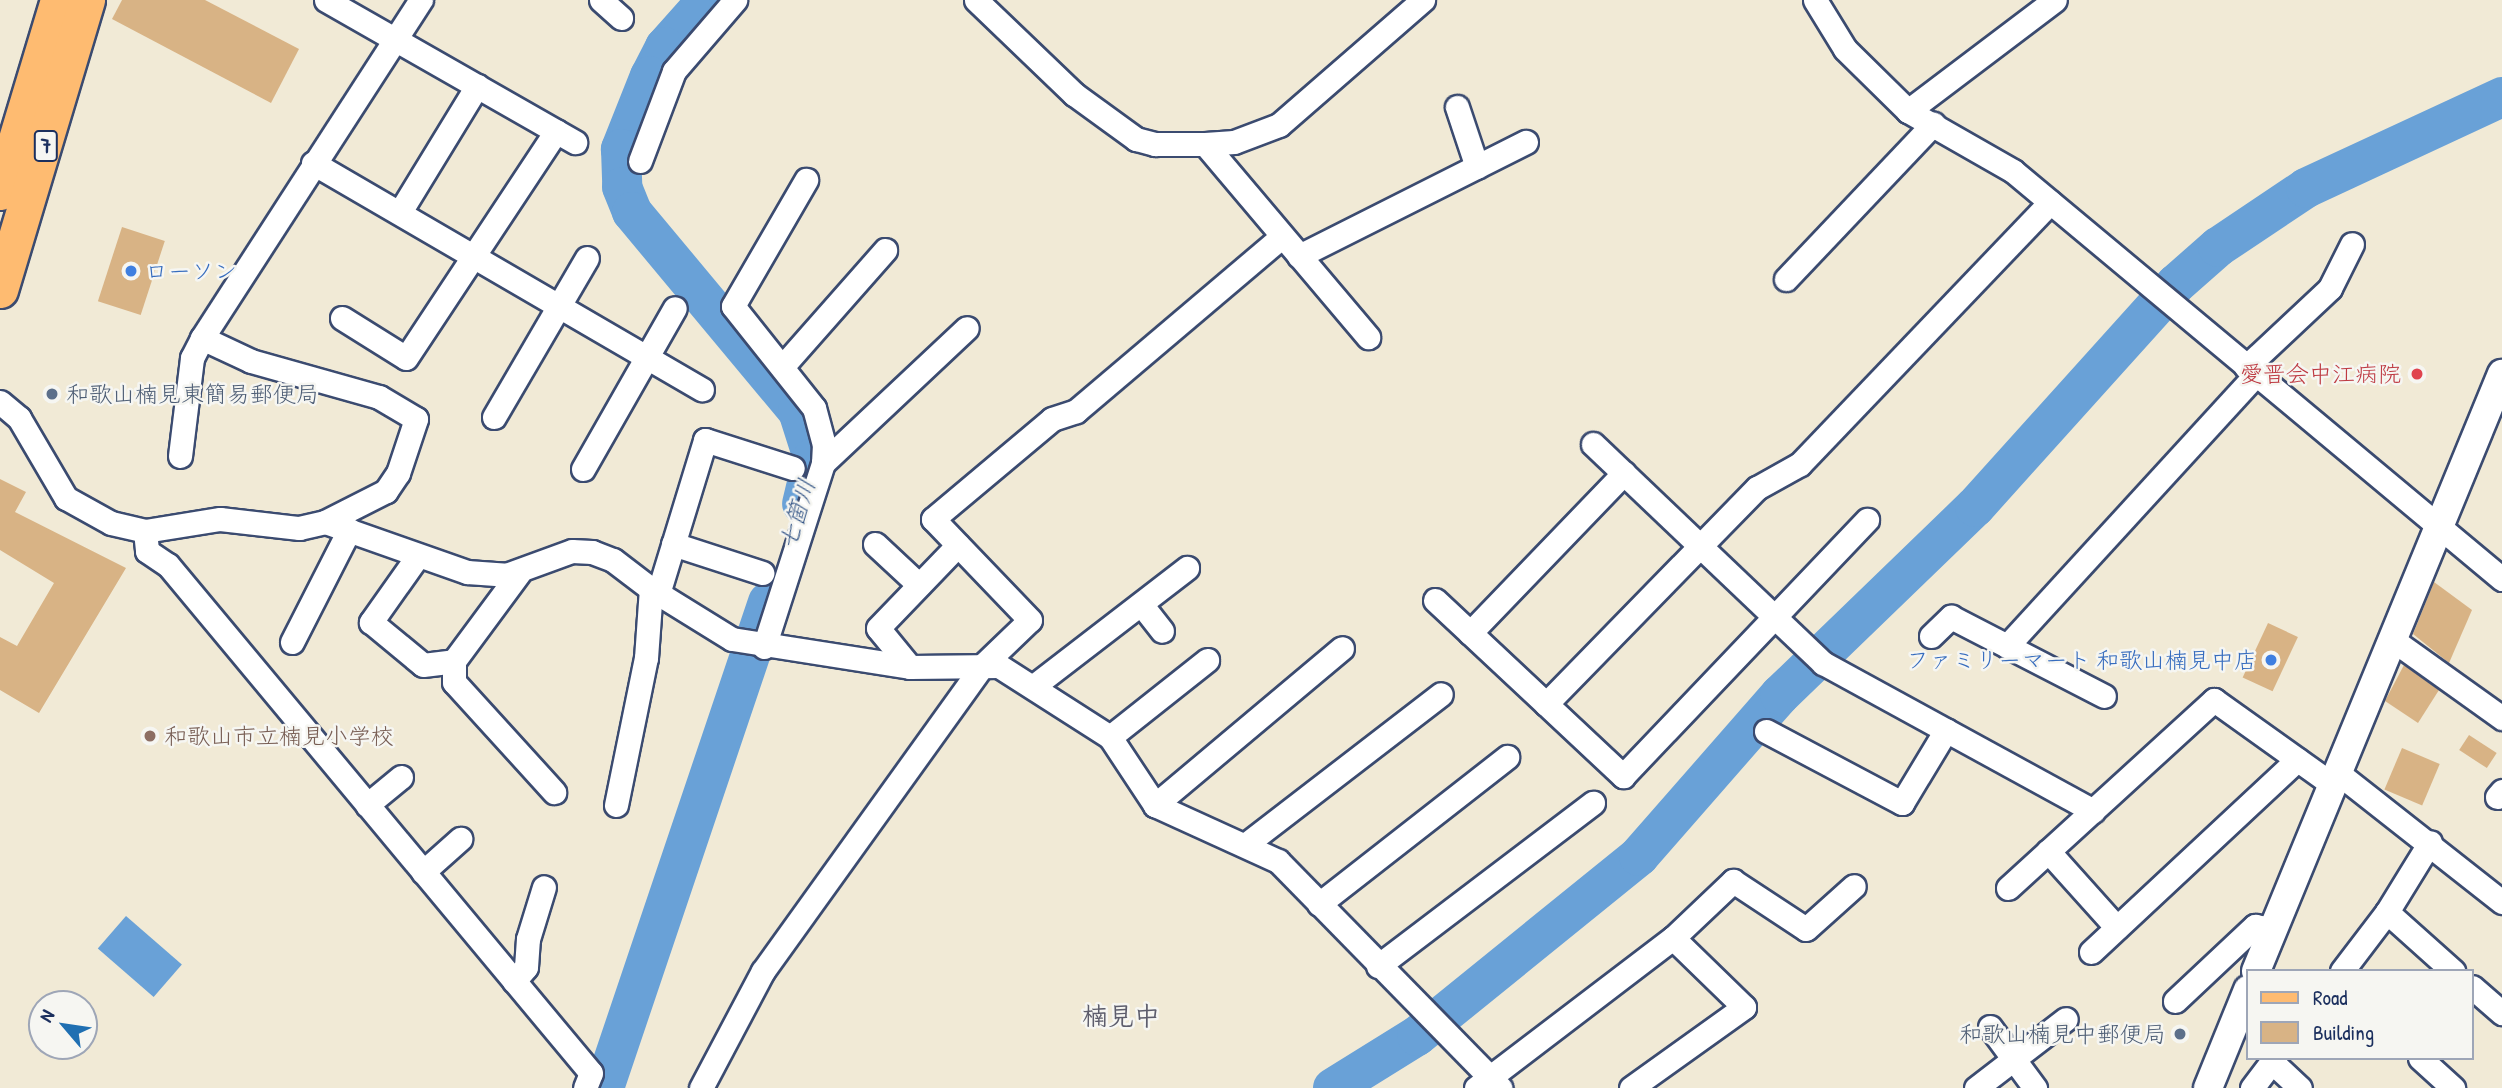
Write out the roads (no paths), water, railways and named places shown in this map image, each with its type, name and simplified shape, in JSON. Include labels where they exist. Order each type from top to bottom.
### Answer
[{"type":"main road","name":"7","points":[[0,192],[58,0]]},
{"type":"main road","name":"7","points":[[0,290],[87,0]]},
{"type":"street","points":[[326,0],[566,136],[475,256],[406,358],[342,318]]},
{"type":"street","points":[[180,456],[192,358],[202,338],[421,0]]},
{"type":"street","points":[[601,0],[621,18]]},
{"type":"street","points":[[640,161],[674,71],[736,0]]},
{"type":"street","points":[[975,0],[1074,94],[1136,139],[1155,144],[1234,142],[1279,125],[1423,0]]},
{"type":"street","points":[[1815,0],[1844,49],[1908,111],[2013,171],[2502,579]]},
{"type":"street","points":[[1908,111],[2055,0]]},
{"type":"street","points":[[400,212],[477,86]]},
{"type":"street","points":[[1457,107],[1477,167]]},
{"type":"street","points":[[1786,279],[1933,124]]},
{"type":"street","points":[[1299,256],[1526,142]]},
{"type":"street","points":[[1205,144],[1368,337]]},
{"type":"street","points":[[313,163],[702,389]]},
{"type":"street","points":[[806,180],[733,306],[814,408],[823,463]]},
{"type":"street","points":[[1546,704],[1757,488],[1800,464],[2050,202]]},
{"type":"street","points":[[701,1088],[763,971],[982,666],[1030,620],[933,519],[1052,419],[1076,411],[1282,236]]},
{"type":"street","points":[[2007,646],[2251,371],[2330,288],[2352,244]]},
{"type":"street","points":[[782,367],[885,250]]},
{"type":"street","points":[[494,417],[587,258]]},
{"type":"street","points":[[583,469],[675,308]]},
{"type":"street","points":[[755,645],[823,463],[967,328]]},
{"type":"street","points":[[0,402],[19,418],[66,498],[111,523],[145,531],[220,519],[299,528],[325,522],[386,491],[398,473],[416,419],[380,397],[251,362],[202,338]]},
{"type":"street","points":[[2257,969],[2502,374]]},
{"type":"street","points":[[616,805],[646,658],[654,592],[673,544],[705,440],[793,468]]},
{"type":"street","points":[[1592,443],[1816,657],[2093,811]]},
{"type":"street","points":[[1470,633],[1624,473]]},
{"type":"street","points":[[1435,600],[1623,776],[1867,520]]},
{"type":"street","points":[[325,522],[467,572],[519,573],[572,551],[592,552],[613,560],[654,592],[755,645],[910,667],[999,666],[1035,685],[1110,737],[1155,805],[1278,861],[1433,1021],[1489,1085],[1673,938],[1733,881],[1806,929],[1854,886]]},
{"type":"street","points":[[292,642],[349,530]]},
{"type":"street","points":[[145,531],[147,551],[167,565],[591,1073],[585,1088]]},
{"type":"street","points":[[673,544],[762,573]]},
{"type":"street","points":[[875,544],[919,586]]},
{"type":"street","points":[[910,667],[878,628],[958,545]]},
{"type":"street","points":[[417,556],[371,622],[424,664],[454,661]]},
{"type":"street","points":[[1035,685],[1187,568]]},
{"type":"street","points":[[519,573],[454,661],[454,682],[554,792]]},
{"type":"street","points":[[1141,604],[1162,631]]},
{"type":"street","points":[[1931,636],[1951,617],[2104,696]]},
{"type":"street","points":[[2393,640],[2502,718]]},
{"type":"street","points":[[1155,805],[1342,648]]},
{"type":"street","points":[[1110,737],[1207,660]]},
{"type":"street","points":[[1245,845],[1441,694]]},
{"type":"street","points":[[2008,888],[2214,701],[2297,760],[2335,779],[2430,842],[2502,902]]},
{"type":"street","points":[[1766,731],[1902,803],[1946,730]]},
{"type":"street","points":[[1318,904],[1507,757]]},
{"type":"street","points":[[2091,952],[2297,760]]},
{"type":"street","points":[[368,805],[401,778]]},
{"type":"street","points":[[1378,967],[1593,803]]},
{"type":"street","points":[[423,872],[460,839]]},
{"type":"street","points":[[2344,969],[2387,912],[2430,842]]},
{"type":"street","points":[[2049,851],[2117,928]]},
{"type":"street","points":[[514,981],[526,967],[528,939],[544,887]]},
{"type":"street","points":[[2387,912],[2452,969]]},
{"type":"street","points":[[2175,1001],[2255,926],[2273,929]]},
{"type":"street","points":[[1631,1088],[1744,1007],[1673,938]]},
{"type":"street","points":[[2474,989],[2502,1013]]},
{"type":"street","points":[[2208,1088],[2246,995]]},
{"type":"street","points":[[1976,1088],[2066,1020]]},
{"type":"street","points":[[1990,1027],[2035,1088]]},
{"type":"street","points":[[2252,1088],[2274,1060],[2300,1088]]},
{"type":"street","points":[[2422,1060],[2453,1088]]},
{"type":"water","points":[[126,916],[182,965],[154,997],[98,948]]},
{"type":"waterway","name":"七箇川","points":[[707,0],[665,47],[650,76],[621,149],[622,187],[632,212],[798,411],[813,458],[802,504]]},
{"type":"waterway","points":[[1333,1088],[1417,1036],[1639,856],[1780,695],[1975,507],[2176,284],[2218,247],[2306,188],[2502,97]]},
{"type":"waterway","name":"七箇川","points":[[604,1088],[768,602]]},
{"type":"place","name":"ローソン","points":[[131,271]]},
{"type":"place","name":"愛晋会中江病院","points":[[2417,374]]},
{"type":"place","name":"和歌山楠見東簡易郵便局","points":[[52,394]]},
{"type":"place","name":"ファミリーマート 和歌山楠見中店","points":[[2271,660]]},
{"type":"place","name":"和歌山市立楠見小学校","points":[[150,736]]},
{"type":"place","name":"和歌山楠見中郵便局","points":[[2180,1034]]},
{"type":"district","name":"楠見中","points":[[1121,1016]]}]
